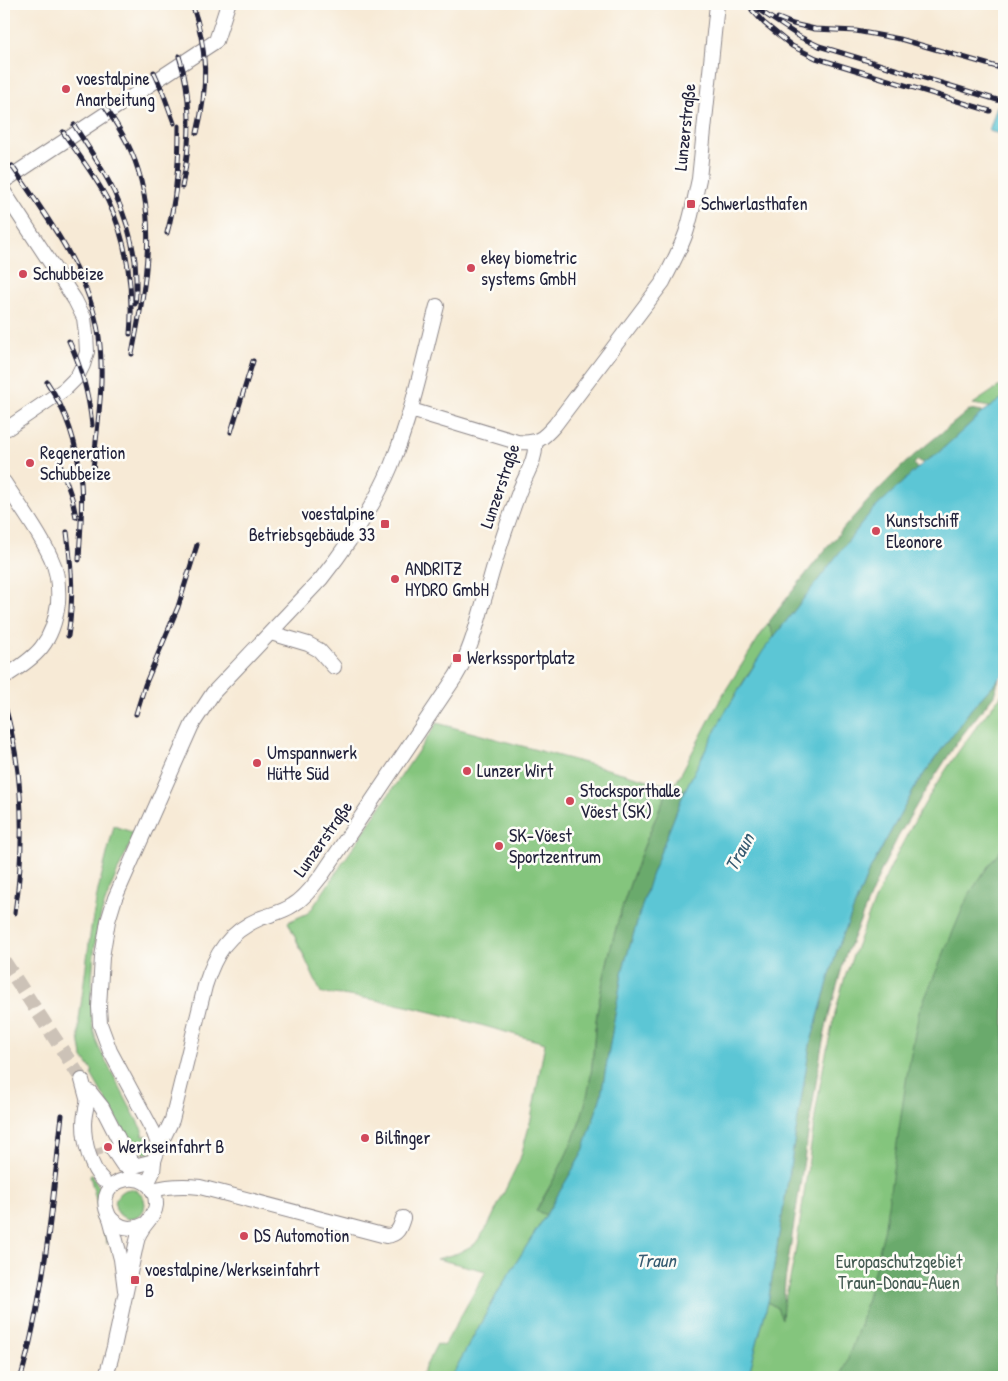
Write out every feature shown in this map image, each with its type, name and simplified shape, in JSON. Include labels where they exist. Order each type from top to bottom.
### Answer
[{"type":"street","points":[[4,181],[216,41],[228,4]]},
{"type":"street","name":"Lunzerstraße","points":[[411,410],[517,442],[535,442],[541,439],[555,425],[663,282],[676,257],[694,207],[699,179],[717,4]]},
{"type":"street","points":[[4,192],[75,300],[84,318],[87,352],[77,377],[65,389],[8,428]]},
{"type":"street","points":[[147,1174],[157,1141],[110,1051],[100,1024],[99,1007],[103,948],[115,898],[192,725],[203,706],[213,693],[321,579],[337,559],[376,498],[391,466],[411,410],[437,306]]},
{"type":"street","name":"Lunzerstraße","points":[[147,1174],[172,1120],[205,986],[218,952],[237,931],[261,918],[286,910],[306,895],[322,875],[463,664],[472,643],[498,551],[536,451],[535,442]]},
{"type":"street","points":[[4,482],[45,545],[54,566],[59,586],[54,626],[49,637],[22,666],[4,677]]},
{"type":"street","points":[[271,632],[308,644],[319,650],[334,667]]},
{"type":"street","points":[[89,1096],[102,1108],[130,1157],[147,1174],[156,1204],[153,1215],[140,1232],[136,1245],[106,1377]]},
{"type":"street","points":[[89,1096],[112,1147],[123,1165],[185,1186],[200,1187],[386,1236],[396,1233],[400,1228],[403,1218]]},
{"type":"street","points":[[89,1096],[96,1153],[107,1194],[106,1207],[121,1259],[125,1290]]},
{"type":"street","points":[[89,1096],[84,1121],[85,1137],[94,1170],[102,1180]]},
{"type":"street","points":[[107,1194],[114,1184],[119,1181],[147,1174]]},
{"type":"street","points":[[156,1204],[185,1186]]},
{"type":"street","points":[[110,1218],[116,1224],[130,1229],[138,1228],[145,1224]]},
{"type":"green space","points":[[1004,383],[1004,397],[990,407],[973,404]]},
{"type":"green space","points":[[969,410],[983,412],[936,455],[923,463],[918,460],[914,464],[917,469],[870,513],[774,637],[768,623],[845,526],[905,464]]},
{"type":"green space","points":[[768,623],[774,637],[737,692],[685,790],[670,786],[677,781],[722,696]]},
{"type":"green space","points":[[999,679],[994,695],[960,738],[898,837],[881,871],[845,957],[821,1051],[785,1281],[782,1319],[777,1308],[768,1302],[810,1045],[837,950],[868,873],[918,782],[971,709]]},
{"type":"green space","name":"Europaschutzgebiet Traun-Donau-Auen","points":[[1004,692],[1004,1377],[748,1377],[768,1302],[777,1308],[780,1314],[787,1290],[793,1265],[825,1060],[836,1010],[850,962],[881,887],[927,799],[963,744]]},
{"type":"green space","name":"SK-Vöest Sportzentrum","points":[[437,723],[670,786],[641,854],[617,924],[598,1008],[586,1104],[571,1145],[536,1210],[546,1215],[502,1285],[451,1377],[420,1377],[437,1344],[444,1346],[486,1271],[437,1259],[458,1253],[475,1244],[488,1226],[520,1159],[531,1119],[545,1043],[406,1006],[321,993],[288,922],[308,913],[313,907]]},
{"type":"green space","points":[[670,786],[685,790],[651,876],[623,969],[601,1096],[583,1152],[546,1215],[536,1211],[558,1172],[570,1145],[581,1118],[587,1095],[598,1008],[617,924],[641,854]]},
{"type":"green space","points":[[114,826],[135,833],[108,894],[101,915],[92,974],[91,1008],[99,1048],[142,1130],[143,1136],[148,1136],[152,1146],[149,1154],[139,1151],[130,1142],[91,1074],[93,1072],[82,1056],[79,1037],[79,1020],[91,928],[98,890]]},
{"type":"green space","points":[[1004,846],[1004,1377],[841,1377],[861,1322],[884,1232],[907,1075],[919,1012],[968,896]]},
{"type":"green space","points":[[92,1174],[101,1191],[107,1230],[107,1244],[90,1176]]},
{"type":"green space","points":[[130,1189],[136,1190],[144,1198],[144,1210],[136,1218],[130,1219],[124,1218],[116,1210],[115,1204],[116,1198],[124,1190]]},
{"type":"water","points":[[997,106],[1004,108],[1004,135],[989,131]]},
{"type":"water","name":"Traun","points":[[1004,397],[1004,673],[971,709],[918,782],[868,873],[837,950],[810,1045],[768,1302],[748,1377],[451,1377],[502,1285],[583,1152],[601,1096],[623,969],[651,876],[685,790],[724,714],[763,651],[870,513],[923,463],[936,455],[983,412]]},
{"type":"tunnel","points":[[4,961],[82,1080]]},
{"type":"tunnel","points":[[95,1149],[97,1156]]},
{"type":"railway","points":[[192,4],[201,37],[205,68],[203,100],[197,133]]},
{"type":"railway","points":[[750,4],[800,37],[819,46],[1004,102]]},
{"type":"railway","points":[[752,10],[764,23],[792,46],[816,58],[990,111]]},
{"type":"railway","points":[[778,18],[815,29],[856,31],[900,39],[1004,69]]},
{"type":"railway","points":[[179,56],[187,88],[189,121],[189,138],[182,187]]},
{"type":"railway","points":[[154,72],[174,123]]},
{"type":"railway","points":[[104,105],[131,151],[140,176],[145,201],[147,227],[145,278],[132,354]]},
{"type":"railway","points":[[74,125],[104,173],[120,205],[135,261],[135,304]]},
{"type":"railway","points":[[167,233],[177,180],[179,126]]},
{"type":"railway","points":[[63,132],[102,190],[120,231],[130,282],[130,334]]},
{"type":"railway","points":[[12,166],[66,247],[87,291],[94,313],[99,337],[101,370],[100,404],[93,470]]},
{"type":"railway","points":[[69,341],[78,361],[84,382],[92,425]]},
{"type":"railway","points":[[231,432],[253,361]]},
{"type":"railway","points":[[47,382],[66,418],[77,456],[82,492],[79,560]]},
{"type":"railway","points":[[59,461],[72,498],[76,517]]},
{"type":"railway","points":[[67,532],[72,584],[68,636]]},
{"type":"railway","points":[[136,714],[145,685],[178,607],[197,545]]},
{"type":"railway","points":[[4,703],[16,755],[21,807],[20,860],[15,913]]},
{"type":"railway","points":[[21,1377],[42,1280],[62,1115]]},
{"type":"place","name":"voestalpine Anarbeitung","points":[[66,89]]},
{"type":"place","name":"Schwerlasthafen","points":[[691,204]]},
{"type":"place","name":"ekey biometric systems GmbH","points":[[471,268]]},
{"type":"place","name":"Schubbeize","points":[[23,274]]},
{"type":"place","name":"Regeneration Schubbeize","points":[[30,463]]},
{"type":"place","name":"voestalpine Betriebsgebäude 33","points":[[385,524]]},
{"type":"place","name":"Kunstschiff Eleonore","points":[[876,531]]},
{"type":"place","name":"ANDRITZ HYDRO GmbH","points":[[395,579]]},
{"type":"place","name":"Werkssportplatz","points":[[457,658]]},
{"type":"place","name":"Umspannwerk Hütte Süd","points":[[257,763]]},
{"type":"place","name":"Lunzer Wirt","points":[[467,771]]},
{"type":"place","name":"Stocksporthalle Vöest (SK)","points":[[570,801]]},
{"type":"place","name":"SK-Vöest Sportzentrum","points":[[499,846]]},
{"type":"place","name":"Bilfinger","points":[[365,1138]]},
{"type":"place","name":"Werkseinfahrt B","points":[[108,1147]]},
{"type":"place","name":"DS Automotion","points":[[244,1236]]},
{"type":"place","name":"voestalpine/Werkseinfahrt B","points":[[135,1280]]}]
